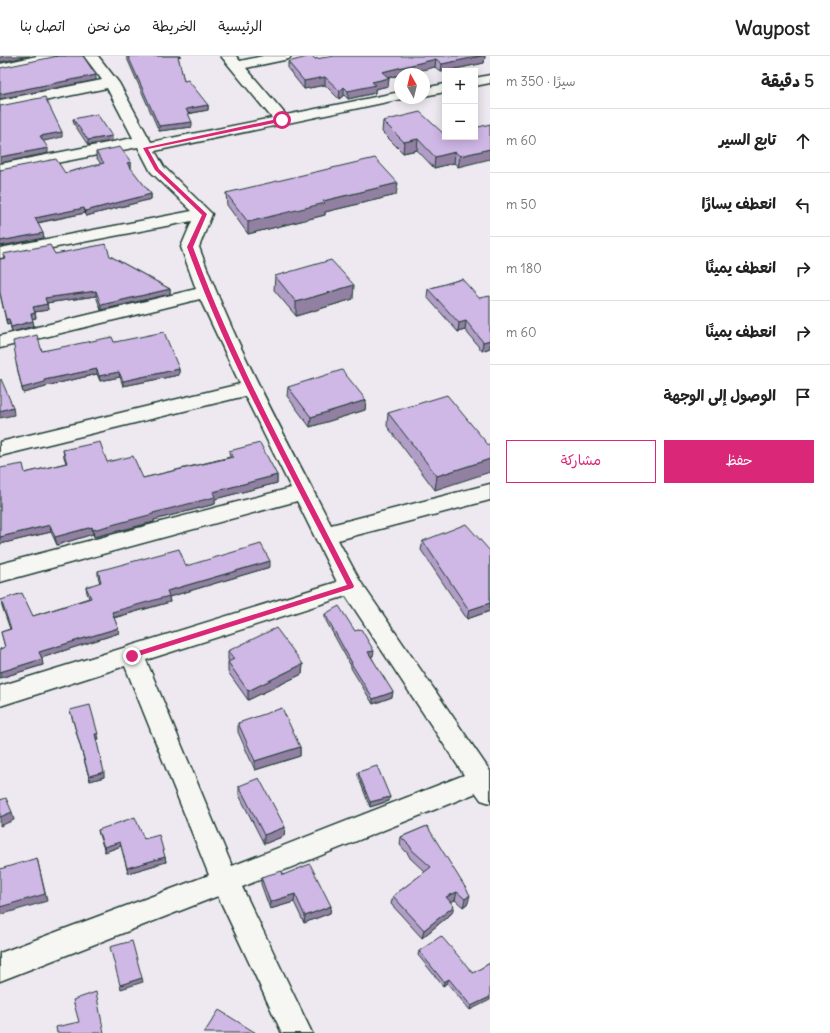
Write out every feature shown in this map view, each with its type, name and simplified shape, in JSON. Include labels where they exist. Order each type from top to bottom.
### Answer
[{"type":"street","points":[[0,68],[58,56]]},
{"type":"street","points":[[92,56],[112,83],[157,169],[204,214]]},
{"type":"street","points":[[232,61],[284,56]]},
{"type":"street","points":[[232,61],[282,120]]},
{"type":"street","points":[[478,81],[490,79]]},
{"type":"street","points":[[0,104],[112,83]]},
{"type":"street","points":[[430,91],[442,89]]},
{"type":"street","points":[[0,169],[282,120],[394,97]]},
{"type":"street","points":[[0,253],[204,214]]},
{"type":"street","points":[[0,967],[225,881],[485,786],[351,586],[251,388],[206,292],[190,247],[204,214]]},
{"type":"street","points":[[0,342],[206,292]]},
{"type":"street","points":[[0,449],[251,388]]},
{"type":"street","points":[[0,573],[303,492]]},
{"type":"street","points":[[324,535],[490,492]]},
{"type":"street","points":[[0,696],[132,656],[351,586]]},
{"type":"street","points":[[132,656],[225,881],[297,1033]]},
{"type":"building","points":[[58,56],[83,56],[96,75],[0,94],[0,68]]},
{"type":"building","points":[[128,56],[178,56],[184,81],[188,80],[208,105],[186,109],[192,122],[159,126]]},
{"type":"building","points":[[312,56],[315,59],[335,56],[481,56],[442,64],[436,59],[394,68],[382,72],[389,78],[372,82],[376,85],[348,91],[344,87],[340,91],[325,77],[304,81],[288,62]]},
{"type":"building","points":[[45,97],[62,132],[40,136],[48,148],[0,157],[0,106]]},
{"type":"building","points":[[420,112],[442,132],[442,140],[478,140],[478,127],[490,124],[490,149],[460,156],[455,152],[435,157],[418,139],[404,142],[383,121]]},
{"type":"building","points":[[97,114],[112,136],[88,140],[73,119]]},
{"type":"building","points":[[120,147],[131,162],[127,163],[151,194],[85,211],[84,208],[35,218],[43,233],[0,241],[0,170],[56,159],[65,173],[104,163],[96,152]]},
{"type":"building","points":[[375,158],[398,183],[323,201],[325,203],[248,222],[226,193]]},
{"type":"building","points":[[106,244],[110,256],[170,289],[101,305],[96,291],[45,298],[47,304],[33,307],[35,313],[31,314],[33,321],[11,327],[9,319],[6,319],[0,293],[0,259],[6,258],[3,254],[50,245],[55,254]]},
{"type":"building","points":[[331,260],[354,285],[296,302],[275,276]]},
{"type":"building","points":[[462,279],[479,298],[490,296],[490,340],[483,342],[466,321],[459,323],[428,289]]},
{"type":"building","points":[[164,332],[179,369],[123,381],[119,372],[99,376],[97,369],[44,380],[45,382],[22,388],[15,358],[13,341],[37,335],[42,351],[112,337],[115,342]]},
{"type":"building","points":[[342,370],[366,400],[311,417],[288,387]]},
{"type":"building","points":[[1,379],[13,407],[0,411],[0,380]]},
{"type":"building","points":[[447,395],[490,447],[490,459],[437,476],[388,413]]},
{"type":"building","points":[[100,442],[107,462],[133,456],[143,478],[233,457],[229,451],[260,443],[277,475],[213,492],[215,497],[93,530],[92,527],[55,537],[50,525],[0,537],[0,468],[23,464],[25,473],[67,463],[63,450]]},
{"type":"building","points":[[466,524],[490,551],[490,603],[469,610],[423,541]]},
{"type":"building","points":[[261,544],[270,561],[167,591],[169,596],[112,612],[118,628],[39,652],[42,659],[0,672],[0,649],[5,647],[1,632],[11,629],[1,600],[22,593],[33,616],[91,598],[86,587],[101,582],[98,571],[179,549],[186,566]]},
{"type":"building","points":[[339,606],[355,631],[361,629],[374,651],[368,652],[393,692],[373,699],[351,663],[325,614]]},
{"type":"building","points":[[276,628],[303,664],[248,691],[228,662],[234,659],[228,651]]},
{"type":"building","points":[[90,705],[98,734],[95,734],[104,772],[89,776],[70,710]]},
{"type":"building","points":[[282,708],[300,747],[255,761],[238,723]]},
{"type":"building","points":[[377,766],[390,797],[370,802],[358,772]]},
{"type":"building","points":[[259,778],[285,827],[264,835],[239,786]]},
{"type":"building","points":[[6,798],[12,812],[0,817],[0,800]]},
{"type":"building","points":[[135,817],[144,839],[159,835],[165,857],[127,868],[120,842],[104,847],[98,830]]},
{"type":"building","points":[[427,826],[470,895],[465,899],[457,892],[446,897],[454,906],[424,930],[393,896],[431,867],[412,850],[401,837]]},
{"type":"building","points":[[37,858],[45,894],[0,907],[0,869]]},
{"type":"building","points":[[310,864],[331,906],[305,916],[295,894],[270,902],[261,877],[282,871],[283,875]]},
{"type":"building","points":[[441,936],[473,973],[490,963],[490,997],[471,1006],[449,979],[444,982],[419,951]]},
{"type":"building","points":[[132,941],[142,978],[120,985],[110,947]]},
{"type":"building","points":[[96,992],[104,1033],[57,1033],[56,1027],[79,1022],[73,1000]]},
{"type":"building","points":[[219,1010],[256,1033],[204,1033]]},
{"type":"route","points":[[132,656],[351,586],[251,388],[206,292],[190,247],[204,214],[157,169],[145,148],[282,120]]}]
